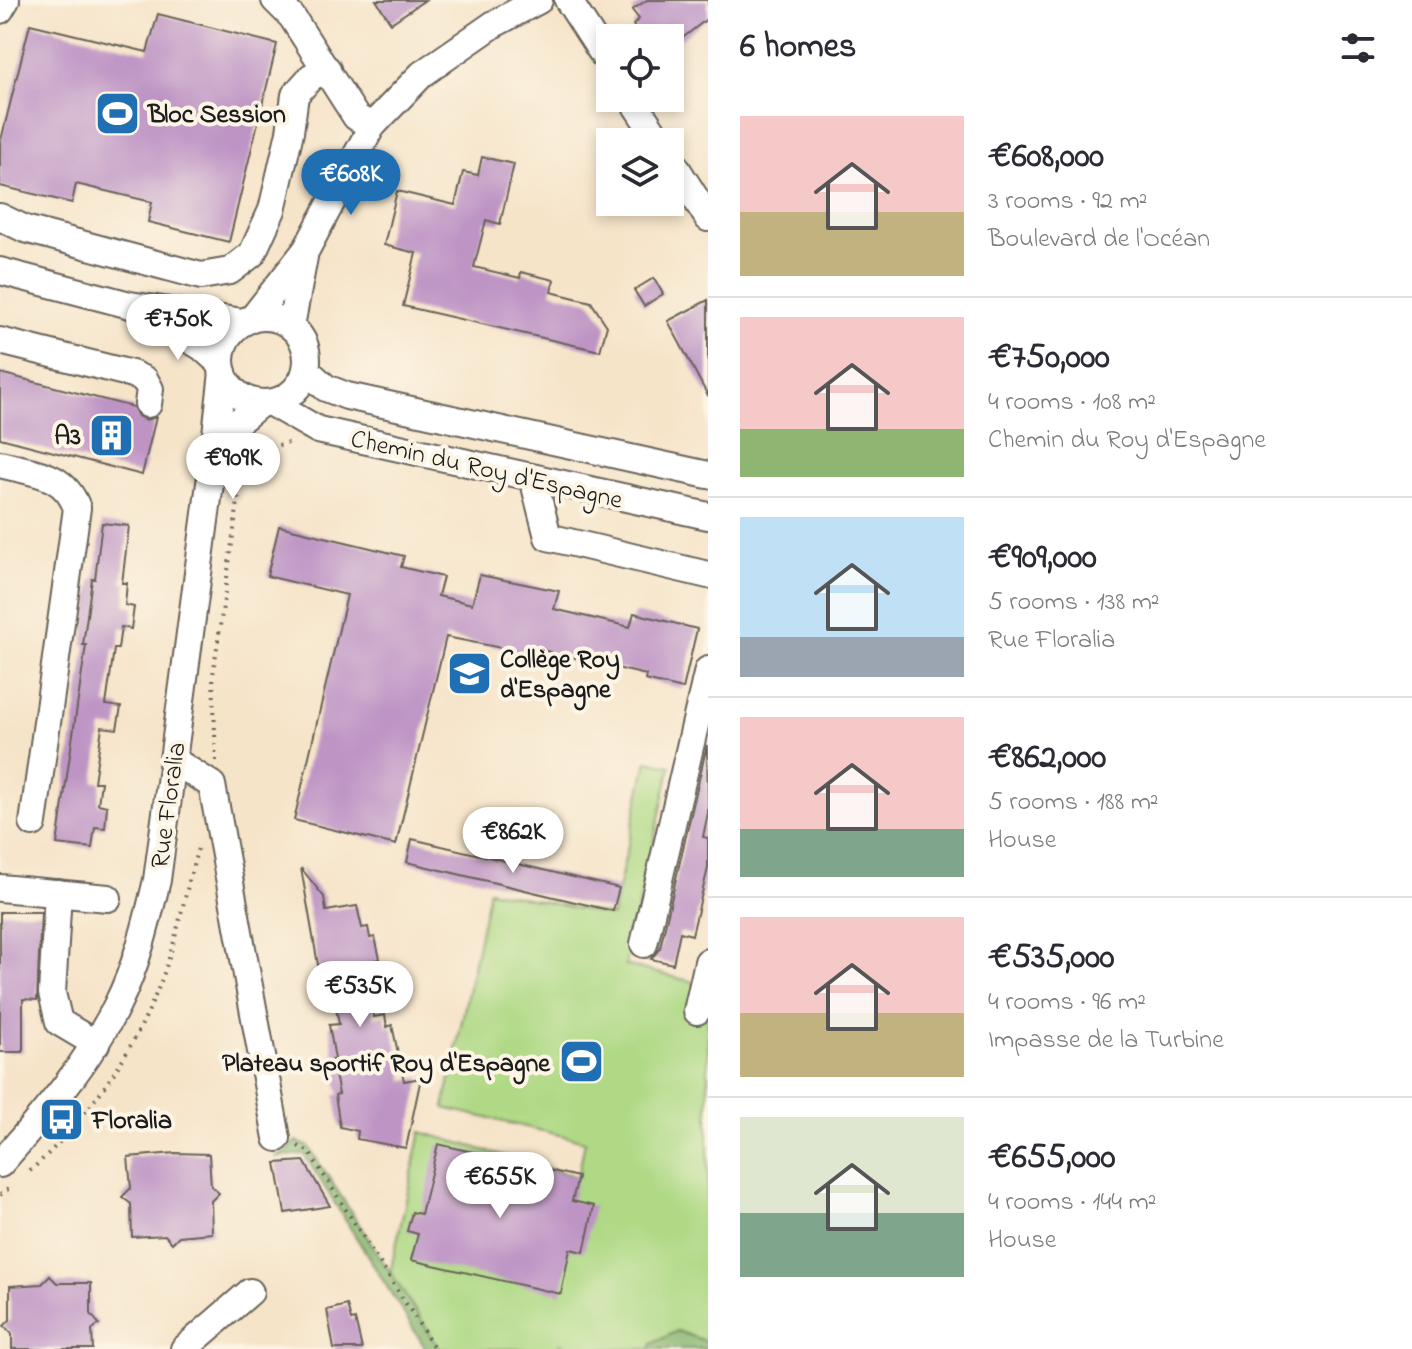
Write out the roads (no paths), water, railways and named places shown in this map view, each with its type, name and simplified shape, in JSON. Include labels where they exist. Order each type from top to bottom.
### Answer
[{"type":"street","points":[[0,10],[6,0]]},
{"type":"street","points":[[275,0],[292,17],[356,117],[372,126]]},
{"type":"street","points":[[222,368],[226,340],[248,320],[306,250],[372,126],[422,74],[494,24],[539,0]]},
{"type":"street","points":[[568,0],[596,43]]},
{"type":"street","points":[[0,217],[25,229],[201,276],[230,271],[252,254],[272,210],[295,95],[311,77],[327,69]]},
{"type":"street","points":[[684,180],[708,218]]},
{"type":"street","points":[[291,326],[306,250]]},
{"type":"street","points":[[0,271],[130,305],[248,320],[265,317],[279,320],[291,326],[305,346],[306,370],[294,392],[266,403],[248,401],[228,384],[222,368],[202,347],[130,305]]},
{"type":"street","points":[[0,341],[132,374],[145,380],[150,389],[148,404]]},
{"type":"street","name":"Rue Floralia","points":[[0,1164],[96,1044],[118,1003],[141,944],[157,880],[213,461],[222,368]]},
{"type":"street","name":"Chemin du Roy d'Espagne","points":[[306,370],[326,388],[347,396],[708,475]]},
{"type":"street","name":"Rue Floralia","points":[[213,461],[233,426],[266,403]]},
{"type":"street","name":"Chemin du Roy d'Espagne","points":[[266,403],[318,430],[708,516]]},
{"type":"street","points":[[0,464],[61,481],[72,494],[77,508],[33,823]]},
{"type":"street","points":[[533,478],[548,537],[708,575]]},
{"type":"street","points":[[644,944],[708,670]]},
{"type":"street","points":[[173,760],[212,785],[277,1138]]},
{"type":"street","points":[[0,888],[108,898]]},
{"type":"street","points":[[58,893],[52,993],[59,1022],[96,1044]]},
{"type":"street","points":[[697,1011],[708,962]]},
{"type":"street","name":"Rue Floralia","points":[[0,1149],[38,1120]]},
{"type":"street","points":[[184,1349],[250,1292]]},
{"type":"place","name":"Bloc Session","points":[[117,113]]},
{"type":"place","name":"A3","points":[[112,435]]},
{"type":"place","name":"Collège Roy d'Espagne","points":[[469,673]]},
{"type":"place","name":"Plateau sportif Roy d'Espagne","points":[[581,1062]]},
{"type":"place","name":"Floralia","points":[[61,1119]]}]
